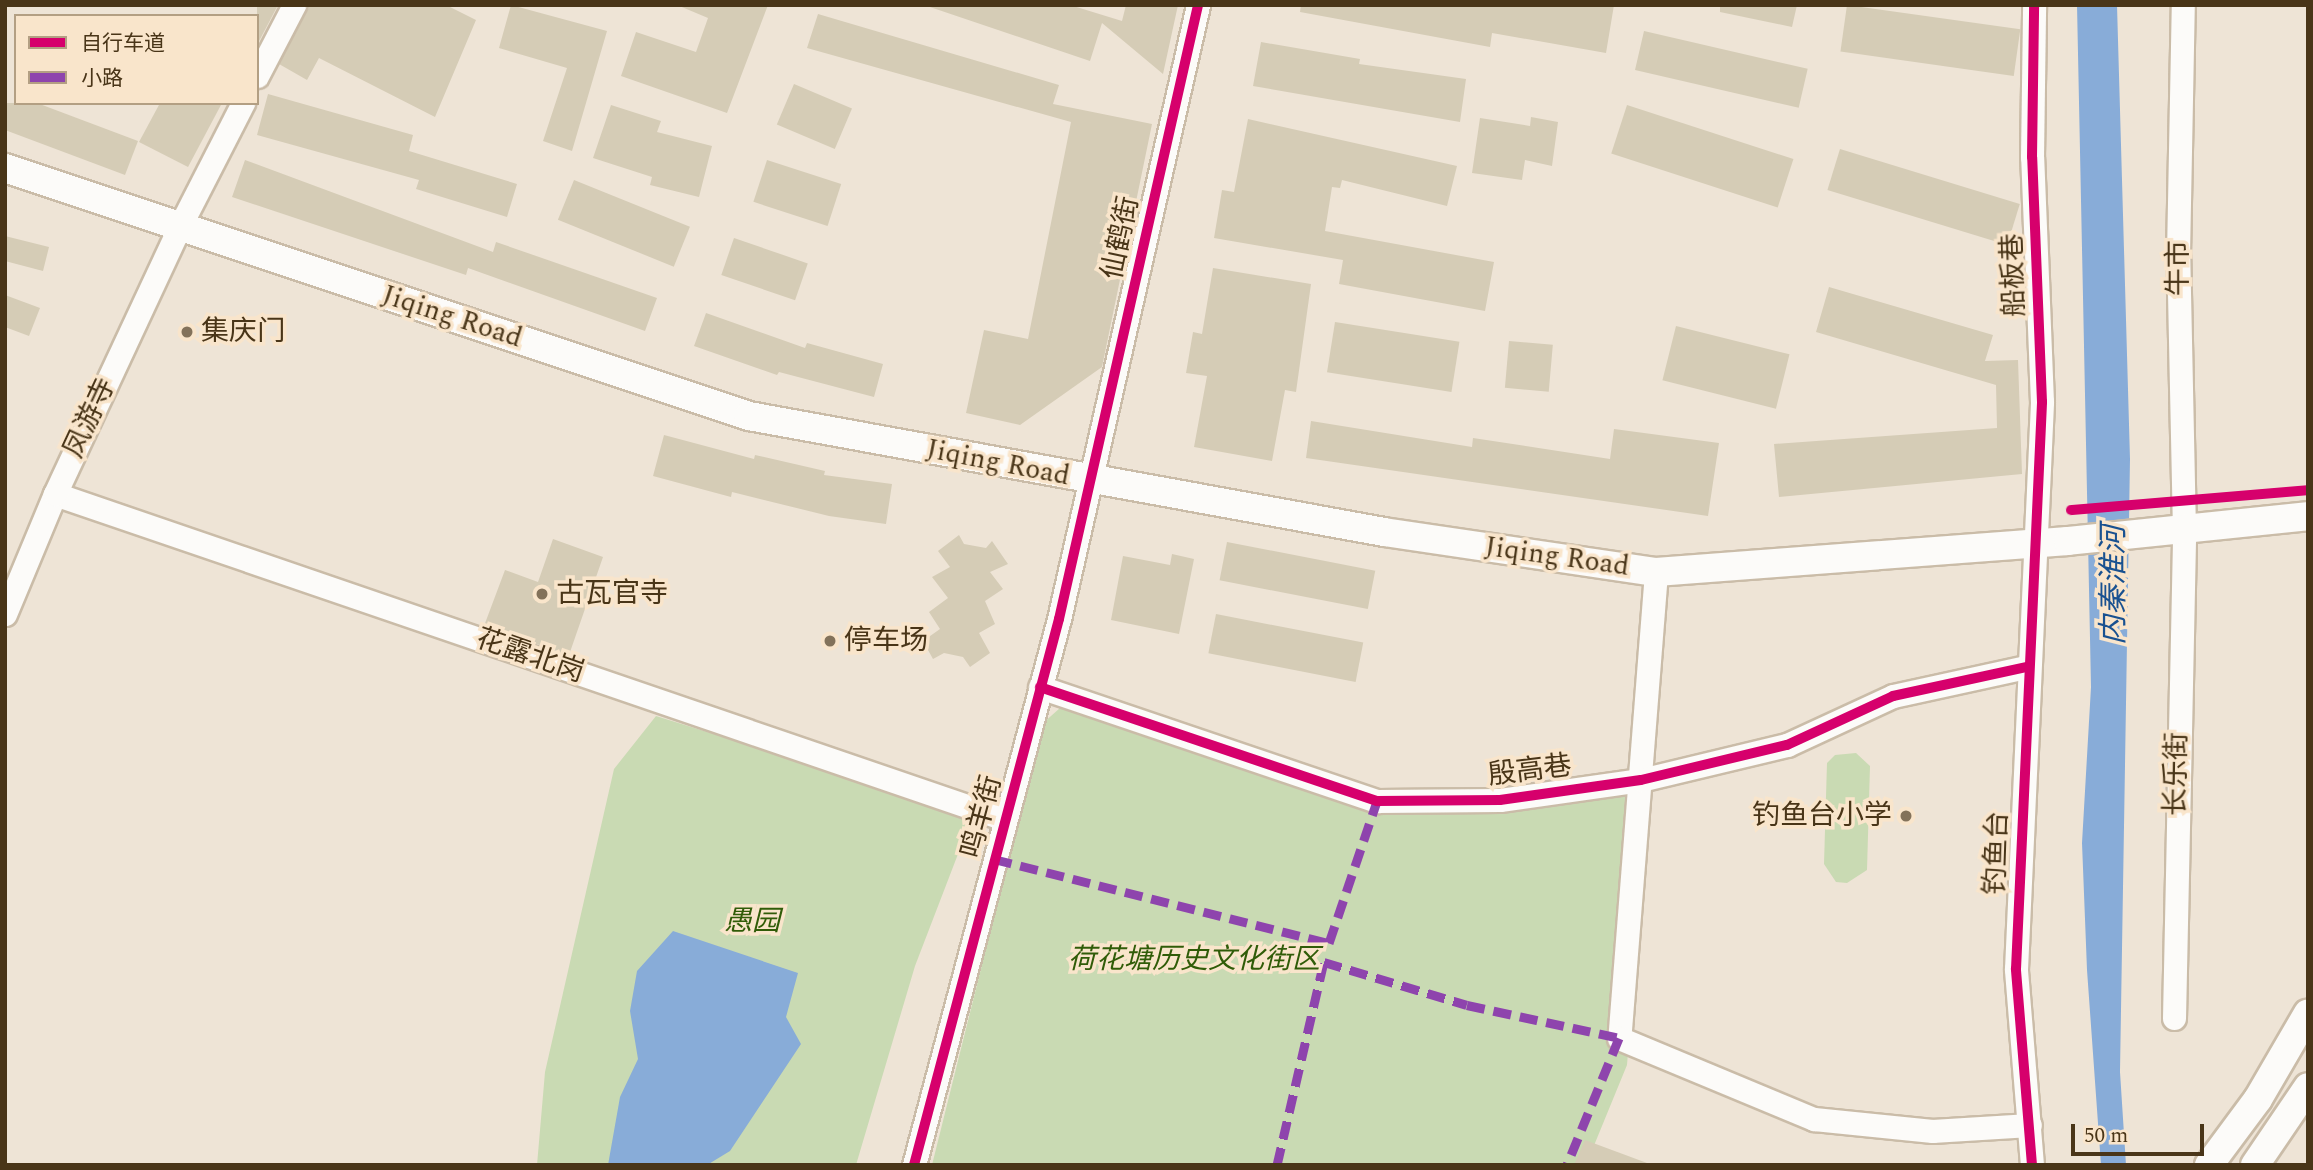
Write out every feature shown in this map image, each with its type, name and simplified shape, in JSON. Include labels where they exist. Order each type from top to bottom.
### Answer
[{"type":"main road","name":"Jiqing Road","points":[[5,168],[181,224],[254,253],[749,416],[1092,481],[1384,532],[1656,572],[2068,541],[2308,516]]},
{"type":"main road","points":[[2209,1165],[2258,1099],[2308,1013]]},
{"type":"main road","points":[[2255,1165],[2308,1087]]},
{"type":"street","points":[[259,72],[294,5]]},
{"type":"street","name":"仙鹤街","points":[[1092,481],[1198,5]]},
{"type":"street","name":"船板巷","points":[[2034,5],[2032,158],[2042,402],[2036,543]]},
{"type":"street","name":"牛市","points":[[2183,5],[2178,255],[2184,531]]},
{"type":"street","name":"凤游寺","points":[[5,614],[55,494],[181,224],[242,105]]},
{"type":"street","name":"鸣羊街","points":[[914,1165],[1092,481]]},
{"type":"street","name":"花露北岗","points":[[55,494],[1005,819]]},
{"type":"street","name":"长乐街","points":[[2174,1018],[2184,531]]},
{"type":"street","name":"钓鱼台","points":[[2032,1165],[2016,969],[2026,667],[2036,543]]},
{"type":"street","points":[[1656,572],[1619,1038],[1814,1119],[1932,1131],[2030,1125]]},
{"type":"street","name":"殷高巷","points":[[1040,687],[1377,801],[1500,800],[1641,779],[1787,746],[1893,696],[2026,667]]},
{"type":"green space","name":"荷花塘历史文化街区","points":[[1060,708],[1377,801],[1649,790],[1627,1065],[1586,1165],[932,1165],[1042,724]]},
{"type":"green space","name":"愚园","points":[[656,716],[973,815],[915,966],[856,1165],[537,1165],[545,1072],[614,769]]},
{"type":"green space","points":[[1856,753],[1870,766],[1867,870],[1847,883],[1836,882],[1824,864],[1827,763],[1835,755]]},
{"type":"water","name":"内秦淮河","points":[[2077,5],[2117,5],[2130,459],[2120,1072],[2126,1165],[2101,1165],[2087,970],[2082,843],[2091,687]]},
{"type":"water","points":[[673,931],[798,973],[786,1017],[801,1044],[730,1151],[707,1165],[608,1165],[620,1097],[638,1059],[630,1011],[637,971]]},
{"type":"building","points":[[257,5],[278,5],[259,41],[259,14]]},
{"type":"building","points":[[308,5],[446,5],[476,20],[435,117],[319,58],[307,80],[279,64]]},
{"type":"building","points":[[511,5],[607,31],[572,151],[543,141],[567,68],[499,48]]},
{"type":"building","points":[[677,5],[768,5],[727,113],[621,76],[636,32],[696,52],[708,18]]},
{"type":"building","points":[[924,5],[1070,5],[1122,21],[1126,5],[1178,5],[1163,74],[1102,23],[1090,61]]},
{"type":"building","points":[[1301,5],[1614,5],[1606,53],[1492,33],[1490,47],[1300,12]]},
{"type":"building","points":[[1720,5],[1797,5],[1792,27],[1720,12]]},
{"type":"building","points":[[1847,5],[2020,29],[2014,76],[1840,52]]},
{"type":"building","points":[[818,14],[1059,85],[1053,104],[1152,124],[1102,367],[1020,425],[966,413],[984,330],[1028,339],[1071,122],[807,48]]},
{"type":"building","points":[[1644,31],[1808,69],[1799,108],[1635,70]]},
{"type":"building","points":[[1261,42],[1360,59],[1359,64],[1466,79],[1460,122],[1253,86]]},
{"type":"building","points":[[794,84],[852,109],[835,149],[777,125]]},
{"type":"building","points":[[268,94],[413,135],[409,151],[517,184],[507,217],[416,189],[419,180],[257,135]]},
{"type":"building","points":[[5,103],[42,105],[138,141],[125,175],[5,130]]},
{"type":"building","points":[[159,105],[221,105],[188,167],[139,142]]},
{"type":"building","points":[[611,105],[661,121],[657,132],[712,146],[699,197],[650,185],[652,177],[593,158]]},
{"type":"building","points":[[1627,105],[1793,159],[1778,208],[1611,154]]},
{"type":"building","points":[[1531,117],[1558,122],[1552,166],[1525,160],[1522,180],[1472,173],[1480,118],[1530,126]]},
{"type":"building","points":[[1248,119],[1457,166],[1447,206],[1342,180],[1340,188],[1332,187],[1325,231],[1494,262],[1485,311],[1339,284],[1343,260],[1214,238],[1222,190],[1234,192]]},
{"type":"building","points":[[1840,149],[2020,204],[2007,245],[1827,190]]},
{"type":"building","points":[[245,160],[493,252],[496,242],[657,298],[645,331],[468,268],[466,275],[232,197]]},
{"type":"building","points":[[767,160],[841,184],[828,226],[753,202]]},
{"type":"building","points":[[574,180],[690,227],[674,267],[558,220]]},
{"type":"building","points":[[5,236],[49,247],[43,271],[5,261]]},
{"type":"building","points":[[734,238],[808,263],[795,300],[721,275]]},
{"type":"building","points":[[1213,268],[1311,284],[1296,392],[1285,390],[1272,461],[1194,447],[1207,376],[1186,373],[1193,332],[1202,334]]},
{"type":"building","points":[[1829,287],[1993,335],[1985,361],[2018,360],[2022,474],[1779,497],[1774,444],[1997,428],[1996,385],[1816,332]]},
{"type":"building","points":[[5,295],[40,308],[29,336],[5,327]]},
{"type":"building","points":[[706,313],[805,348],[807,343],[883,364],[874,397],[779,372],[777,375],[694,346]]},
{"type":"building","points":[[1335,322],[1459,342],[1451,392],[1327,372]]},
{"type":"building","points":[[1676,326],[1790,354],[1776,409],[1662,380]]},
{"type":"building","points":[[1509,341],[1553,345],[1549,392],[1505,388]]},
{"type":"building","points":[[1311,421],[1472,447],[1473,438],[1610,459],[1614,429],[1719,443],[1708,516],[1306,458]]},
{"type":"building","points":[[664,435],[754,459],[755,455],[825,471],[824,475],[892,484],[886,524],[829,516],[732,492],[731,497],[653,476]]},
{"type":"building","points":[[959,535],[964,544],[986,548],[992,541],[1008,564],[990,572],[1003,589],[985,601],[995,624],[979,633],[990,653],[970,667],[963,657],[944,653],[933,659],[923,641],[940,629],[929,612],[948,598],[932,577],[950,567],[938,551]]},
{"type":"building","name":"古瓦官寺","points":[[553,539],[603,557],[569,655],[484,626],[505,570],[538,582]]},
{"type":"building","points":[[1227,542],[1375,571],[1368,609],[1220,580]]},
{"type":"building","points":[[1172,554],[1194,559],[1179,634],[1111,620],[1123,556],[1170,565]]},
{"type":"building","points":[[1216,614],[1363,643],[1356,682],[1208,653]]},
{"type":"building","points":[[1585,1140],[1647,1163],[1647,1165],[1574,1165]]},
{"type":"marked path","points":[[994,859],[1329,943],[1377,801]]},
{"type":"marked path","points":[[1277,1165],[1324,962],[1467,1005],[1619,1038],[1567,1165]]},
{"type":"cycle path","points":[[914,1165],[1059,619],[1198,5]]},
{"type":"cycle path","points":[[2032,1165],[2016,969],[2042,402],[2032,157],[2034,5]]},
{"type":"cycle path","points":[[2071,510],[2308,490]]},
{"type":"cycle path","points":[[1040,687],[1377,801],[1500,800],[1641,780],[1787,745],[1893,696],[2026,667]]},
{"type":"place","name":"集庆门","points":[[187,332]]},
{"type":"place","name":"古瓦官寺","points":[[542,594]]},
{"type":"place","name":"停车场","points":[[830,641]]},
{"type":"place","name":"钓鱼台小学","points":[[1906,816]]}]
